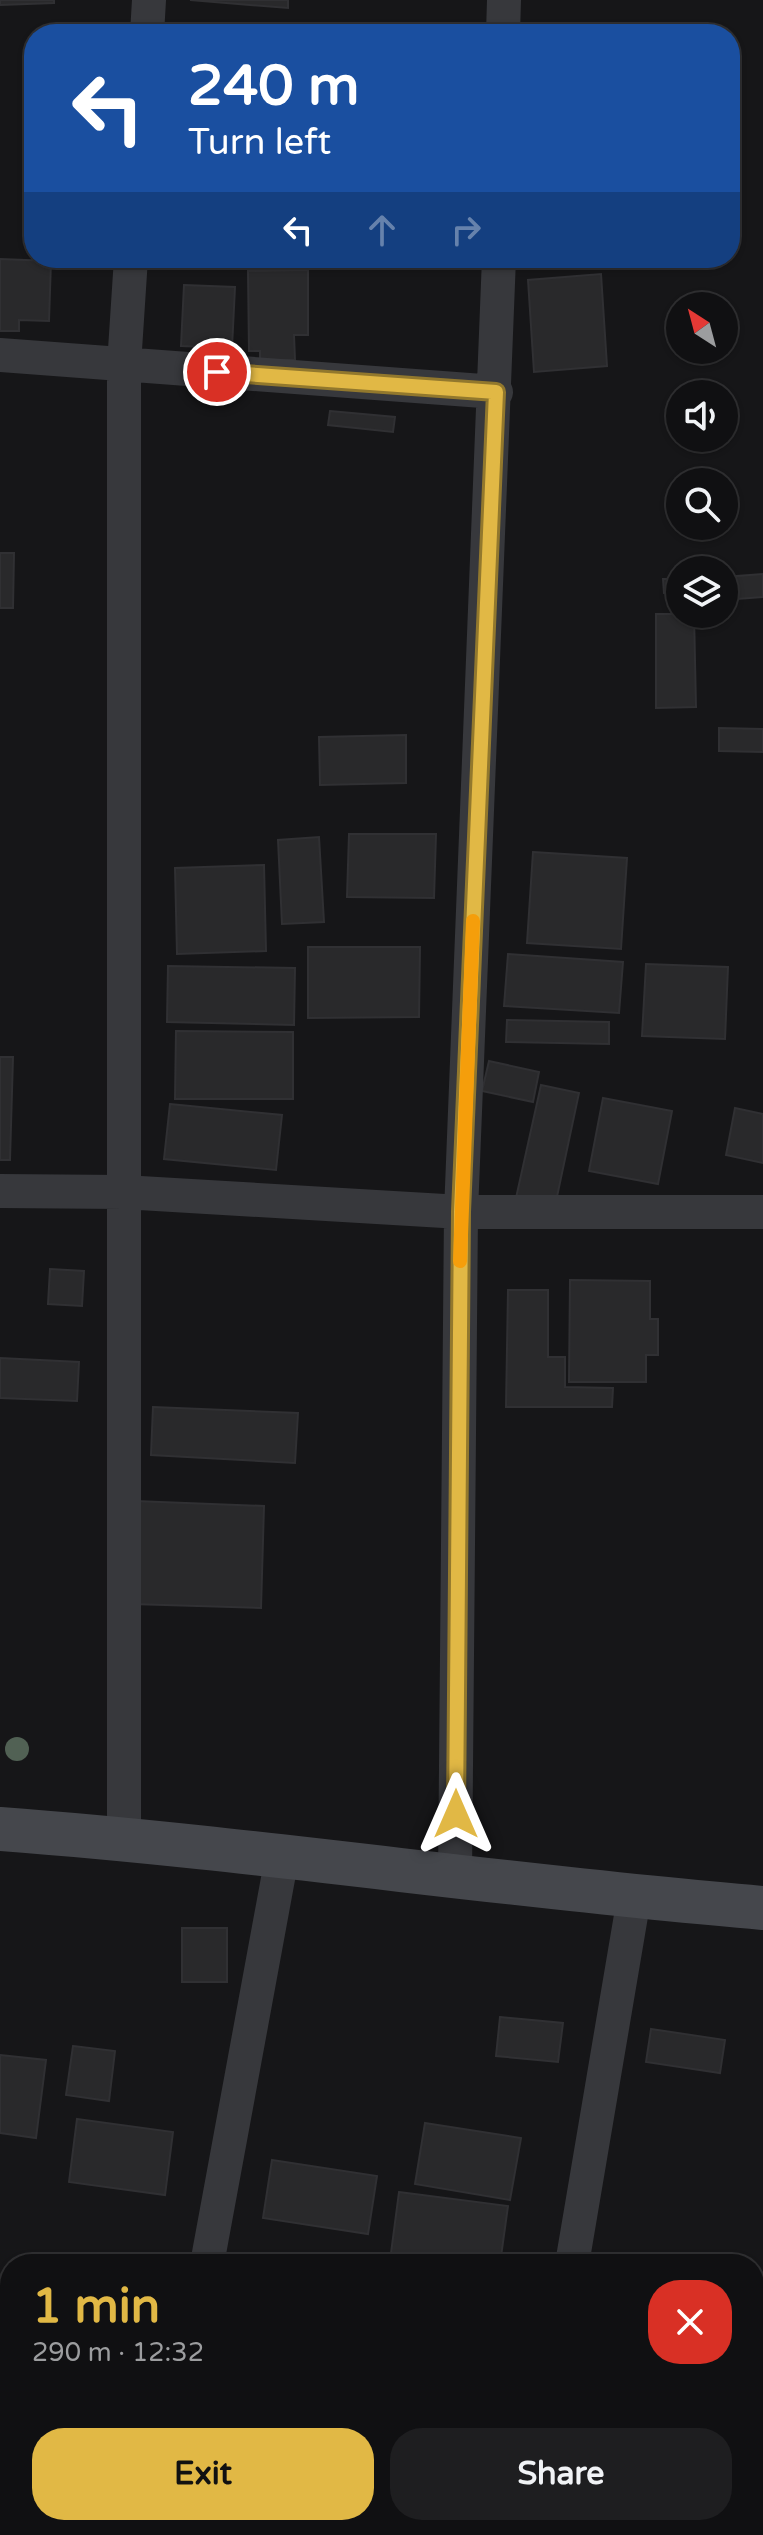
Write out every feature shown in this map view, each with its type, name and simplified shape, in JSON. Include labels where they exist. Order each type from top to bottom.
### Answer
[{"type":"main road","points":[[0,1829],[124,1838],[634,1898],[763,1908]]},
{"type":"street","points":[[148,24],[149,0]]},
{"type":"street","points":[[503,24],[504,0]]},
{"type":"street","points":[[124,1838],[124,365],[130,268]]},
{"type":"street","points":[[455,1877],[461,1212],[499,268]]},
{"type":"street","points":[[0,355],[496,392]]},
{"type":"street","points":[[0,1191],[123,1192],[461,1212],[763,1212]]},
{"type":"street","points":[[209,2254],[282,1857]]},
{"type":"street","points":[[574,2254],[634,1898]]},
{"type":"building","points":[[0,0],[54,0],[54,3],[0,5]]},
{"type":"building","points":[[190,0],[288,0],[288,8]]},
{"type":"building","points":[[0,259],[24,260],[24,268],[51,268],[49,321],[19,320],[19,331],[0,331]]},
{"type":"building","points":[[308,270],[308,335],[294,335],[295,360],[260,360],[260,351],[249,351],[248,271]]},
{"type":"building","points":[[601,274],[607,366],[534,372],[528,280]]},
{"type":"building","points":[[184,285],[235,287],[232,348],[181,346]]},
{"type":"building","points":[[330,411],[395,417],[393,432],[328,425]]},
{"type":"building","points":[[0,553],[14,553],[13,608],[0,608]]},
{"type":"building","points":[[763,574],[763,597],[738,599],[738,576]]},
{"type":"building","points":[[656,614],[666,614],[666,628],[694,628],[696,707],[656,708]]},
{"type":"building","points":[[719,728],[763,729],[763,752],[719,751]]},
{"type":"building","points":[[406,735],[406,783],[320,785],[319,737]]},
{"type":"building","points":[[349,834],[436,834],[434,898],[347,897]]},
{"type":"building","points":[[319,837],[324,922],[282,924],[278,840]]},
{"type":"building","points":[[533,852],[627,858],[621,949],[527,943]]},
{"type":"building","points":[[264,865],[266,951],[177,954],[175,868]]},
{"type":"building","points":[[308,947],[420,947],[419,1017],[308,1018]]},
{"type":"building","points":[[508,954],[623,962],[619,1013],[504,1006]]},
{"type":"building","points":[[646,964],[728,967],[725,1039],[642,1036]]},
{"type":"building","points":[[168,966],[295,968],[294,1025],[167,1022]]},
{"type":"building","points":[[507,1020],[609,1022],[609,1044],[506,1042]]},
{"type":"building","points":[[176,1031],[293,1032],[293,1099],[175,1099]]},
{"type":"building","points":[[0,1057],[13,1057],[10,1160],[0,1160]]},
{"type":"building","points":[[489,1061],[539,1072],[533,1102],[482,1091]]},
{"type":"building","points":[[541,1085],[579,1093],[555,1206],[516,1198]]},
{"type":"building","points":[[603,1098],[672,1111],[658,1184],[589,1171]]},
{"type":"building","points":[[170,1104],[282,1115],[276,1170],[164,1159]]},
{"type":"building","points":[[735,1108],[763,1114],[763,1163],[726,1155]]},
{"type":"building","points":[[50,1269],[84,1271],[82,1306],[48,1304]]},
{"type":"building","points":[[570,1280],[650,1281],[650,1319],[658,1319],[658,1355],[646,1355],[646,1382],[569,1382]]},
{"type":"building","points":[[508,1290],[548,1290],[548,1357],[565,1357],[565,1387],[613,1388],[612,1407],[506,1407]]},
{"type":"building","points":[[0,1358],[79,1362],[77,1401],[0,1398]]},
{"type":"building","points":[[153,1407],[298,1413],[295,1463],[151,1455]]},
{"type":"building","points":[[135,1501],[264,1506],[261,1608],[132,1604]]},
{"type":"building","points":[[182,1928],[227,1928],[227,1982],[182,1982]]},
{"type":"building","points":[[500,2017],[563,2023],[558,2062],[496,2056]]},
{"type":"building","points":[[651,2029],[725,2040],[720,2073],[646,2062]]},
{"type":"building","points":[[73,2046],[115,2051],[109,2101],[66,2095]]},
{"type":"building","points":[[0,2055],[46,2060],[36,2138],[0,2133]]},
{"type":"building","points":[[77,2119],[173,2132],[165,2195],[69,2182]]},
{"type":"building","points":[[425,2123],[521,2138],[510,2200],[415,2184]]},
{"type":"building","points":[[272,2160],[377,2176],[368,2234],[263,2218]]},
{"type":"building","points":[[399,2192],[508,2206],[501,2254],[391,2253]]},
{"type":"slow traffic","points":[[460,1261],[473,921]]},
{"type":"route","points":[[217,372],[496,392],[461,1212],[456,1814]]}]
